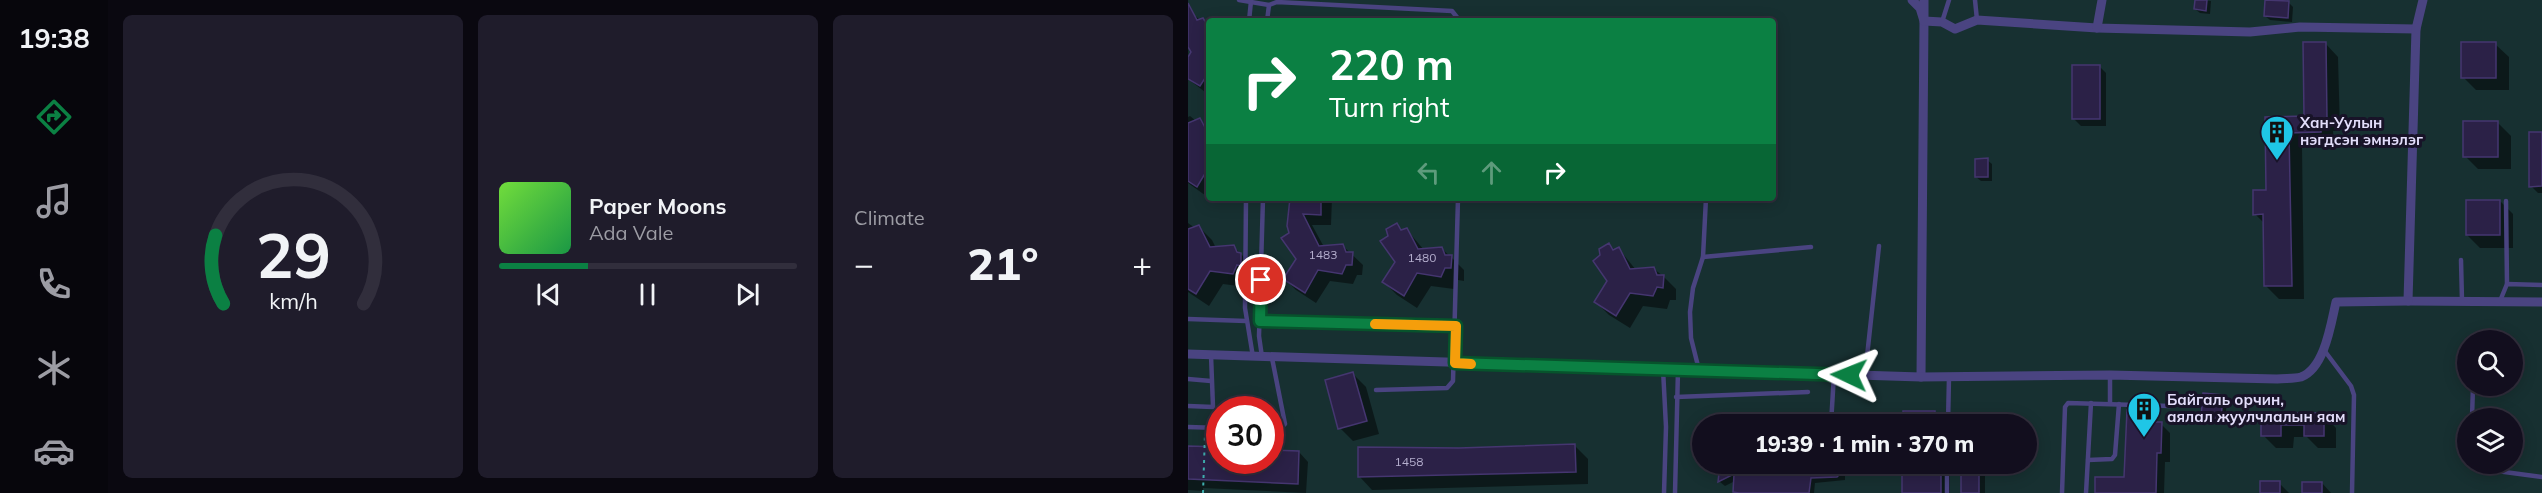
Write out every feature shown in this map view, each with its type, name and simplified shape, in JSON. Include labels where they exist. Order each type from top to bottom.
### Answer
[{"type":"street","points":[[1912,0],[1920,8],[1923,21]]},
{"type":"street","points":[[1921,377],[1924,0]]},
{"type":"street","points":[[2097,28],[2102,0]]},
{"type":"street","points":[[2408,301],[2416,30],[2423,0]]},
{"type":"street","points":[[1923,21],[1942,22],[1955,28],[1977,20],[2097,28],[2250,32],[2300,27],[2416,30]]},
{"type":"street","points":[[1188,354],[1921,377],[2109,375],[2277,379],[2302,377],[2316,363],[2324,350],[2336,302],[2542,302]]},
{"type":"lane","points":[[1239,0],[1269,5],[1277,2],[1452,11],[1458,18]]},
{"type":"lane","points":[[1942,22],[1949,0]]},
{"type":"lane","points":[[1975,0],[1977,20]]},
{"type":"lane","points":[[1249,18],[1251,1]]},
{"type":"lane","points":[[1267,18],[1269,5]]},
{"type":"lane","points":[[1246,201],[1246,321],[1275,396]]},
{"type":"lane","points":[[1262,357],[1260,321],[1263,201]]},
{"type":"lane","points":[[1376,390],[1447,388],[1453,381],[1458,201]]},
{"type":"lane","points":[[1699,370],[1691,338],[1690,312],[1693,288],[1703,257],[1706,201]]},
{"type":"lane","points":[[2500,302],[2507,284],[2506,201]]},
{"type":"lane","points":[[1865,375],[1879,246]]},
{"type":"lane","points":[[1703,257],[1811,247]]},
{"type":"lane","points":[[2460,260],[2462,301]]},
{"type":"lane","points":[[2507,284],[2542,285]]},
{"type":"lane","points":[[1188,319],[1246,321]]},
{"type":"lane","points":[[1260,321],[1456,326]]},
{"type":"lane","points":[[2324,350],[2351,386],[2354,395],[2352,493]]},
{"type":"lane","points":[[1188,406],[1213,407],[1211,355]]},
{"type":"lane","points":[[1663,369],[1666,427],[1664,493]]},
{"type":"lane","points":[[1675,493],[1678,370]]},
{"type":"lane","points":[[1832,414],[1834,374]]},
{"type":"lane","points":[[2109,375],[2110,403]]},
{"type":"lane","points":[[1947,414],[1949,377]]},
{"type":"lane","points":[[1188,379],[1211,381]]},
{"type":"lane","points":[[1676,396],[1808,392]]},
{"type":"lane","points":[[2062,493],[2065,407],[2068,403],[2170,406]]},
{"type":"lane","points":[[2086,493],[2091,403]]},
{"type":"lane","points":[[2088,460],[2112,459],[2115,455],[2119,404]]},
{"type":"lane","points":[[1188,428],[1205,428]]},
{"type":"lane","points":[[1947,474],[1947,493]]},
{"type":"lane","points":[[2520,474],[2542,477]]},
{"type":"path","points":[[1203,493],[1205,428]]},
{"type":"green space","points":[[1188,0],[2542,0],[2542,493],[1188,493]]},
{"type":"building","points":[[2195,0],[2207,0],[2206,11],[2194,9]]},
{"type":"building","points":[[2265,0],[2289,1],[2288,18],[2264,16]]},
{"type":"building","points":[[1188,3],[1197,20],[1203,18],[1206,23],[1206,77],[1200,86],[1188,79],[1188,57],[1191,52],[1188,47]]},
{"type":"building","name":"Хан-Уулын нэгдсэн эмнэлэг","points":[[2303,42],[2326,42],[2327,119],[2321,119],[2321,132],[2289,133],[2292,286],[2264,286],[2263,214],[2253,215],[2253,190],[2266,190],[2265,117],[2304,116]]},
{"type":"building","points":[[2461,42],[2496,42],[2496,78],[2461,78]]},
{"type":"building","points":[[2072,65],[2100,65],[2100,119],[2072,119]]},
{"type":"building","points":[[1200,118],[1206,129],[1206,172],[1197,187],[1188,181],[1188,123]]},
{"type":"building","points":[[2463,121],[2498,121],[2498,157],[2463,157]]},
{"type":"building","points":[[2529,132],[2542,132],[2542,186],[2529,187]]},
{"type":"building","points":[[1988,158],[1988,177],[1975,177],[1975,159]]},
{"type":"building","points":[[2466,200],[2500,200],[2500,235],[2466,235]]},
{"type":"building","points":[[1290,201],[1321,201],[1321,215],[1303,214],[1319,246],[1343,244],[1346,252],[1353,252],[1352,265],[1346,265],[1342,274],[1318,270],[1305,293],[1283,279],[1296,259],[1281,238],[1289,233],[1287,226]]},
{"type":"building","points":[[1397,223],[1401,230],[1407,228],[1418,249],[1442,247],[1445,255],[1452,255],[1451,268],[1445,268],[1441,277],[1417,273],[1404,296],[1382,282],[1395,262],[1380,241],[1388,236],[1386,229]]},
{"type":"building","points":[[1199,225],[1210,247],[1234,245],[1237,252],[1241,253],[1241,266],[1237,265],[1233,274],[1210,271],[1196,294],[1188,289],[1188,229]]},
{"type":"building","points":[[1609,243],[1613,250],[1619,247],[1630,269],[1654,267],[1657,275],[1664,275],[1663,288],[1657,287],[1653,296],[1630,293],[1616,316],[1594,302],[1607,281],[1593,261],[1600,255],[1599,249]]},
{"type":"building","points":[[1353,372],[1367,421],[1338,429],[1325,380]]},
{"type":"building","points":[[2203,393],[2223,395],[2221,419],[2201,417]]},
{"type":"building","name":"Байгаль орчин, аялал жуулчлалын яам","points":[[2127,410],[2147,410],[2147,422],[2162,422],[2161,453],[2157,453],[2156,493],[2095,493],[2095,477],[2124,477]]},
{"type":"building","points":[[1903,411],[1935,411],[1935,414],[1903,414]]},
{"type":"building","points":[[2261,413],[2324,413],[2324,436],[2304,436],[2304,425],[2281,425],[2281,436],[2261,436]]},
{"type":"building","points":[[1575,444],[1576,472],[1358,477],[1358,447],[1459,448]]},
{"type":"building","points":[[1188,446],[1206,447],[1206,474],[1284,474],[1284,450],[1299,451],[1298,484],[1188,479]]},
{"type":"building","points":[[1719,474],[1734,474],[1718,482]]},
{"type":"building","points":[[1734,474],[1840,474],[1837,477],[1811,478],[1809,493],[1733,492]]},
{"type":"building","points":[[1902,474],[1941,474],[1941,493],[1902,493]]},
{"type":"building","points":[[1961,474],[1979,474],[1979,493],[1961,493]]},
{"type":"building","points":[[2260,481],[2280,481],[2280,493],[2260,493]]},
{"type":"building","points":[[2302,482],[2322,482],[2322,493],[2302,493]]},
{"type":"slow traffic","points":[[1375,324],[1456,326],[1455,363],[1471,364]]},
{"type":"place","name":"Хан-Уулын нэгдсэн эмнэлэг","points":[[2277,161]]},
{"type":"place","name":"Байгаль орчин, аялал жуулчлалын яам","points":[[2144,438]]},
{"type":"route","points":[[1261,280],[1260,321],[1456,326],[1455,363],[1849,375]]}]
